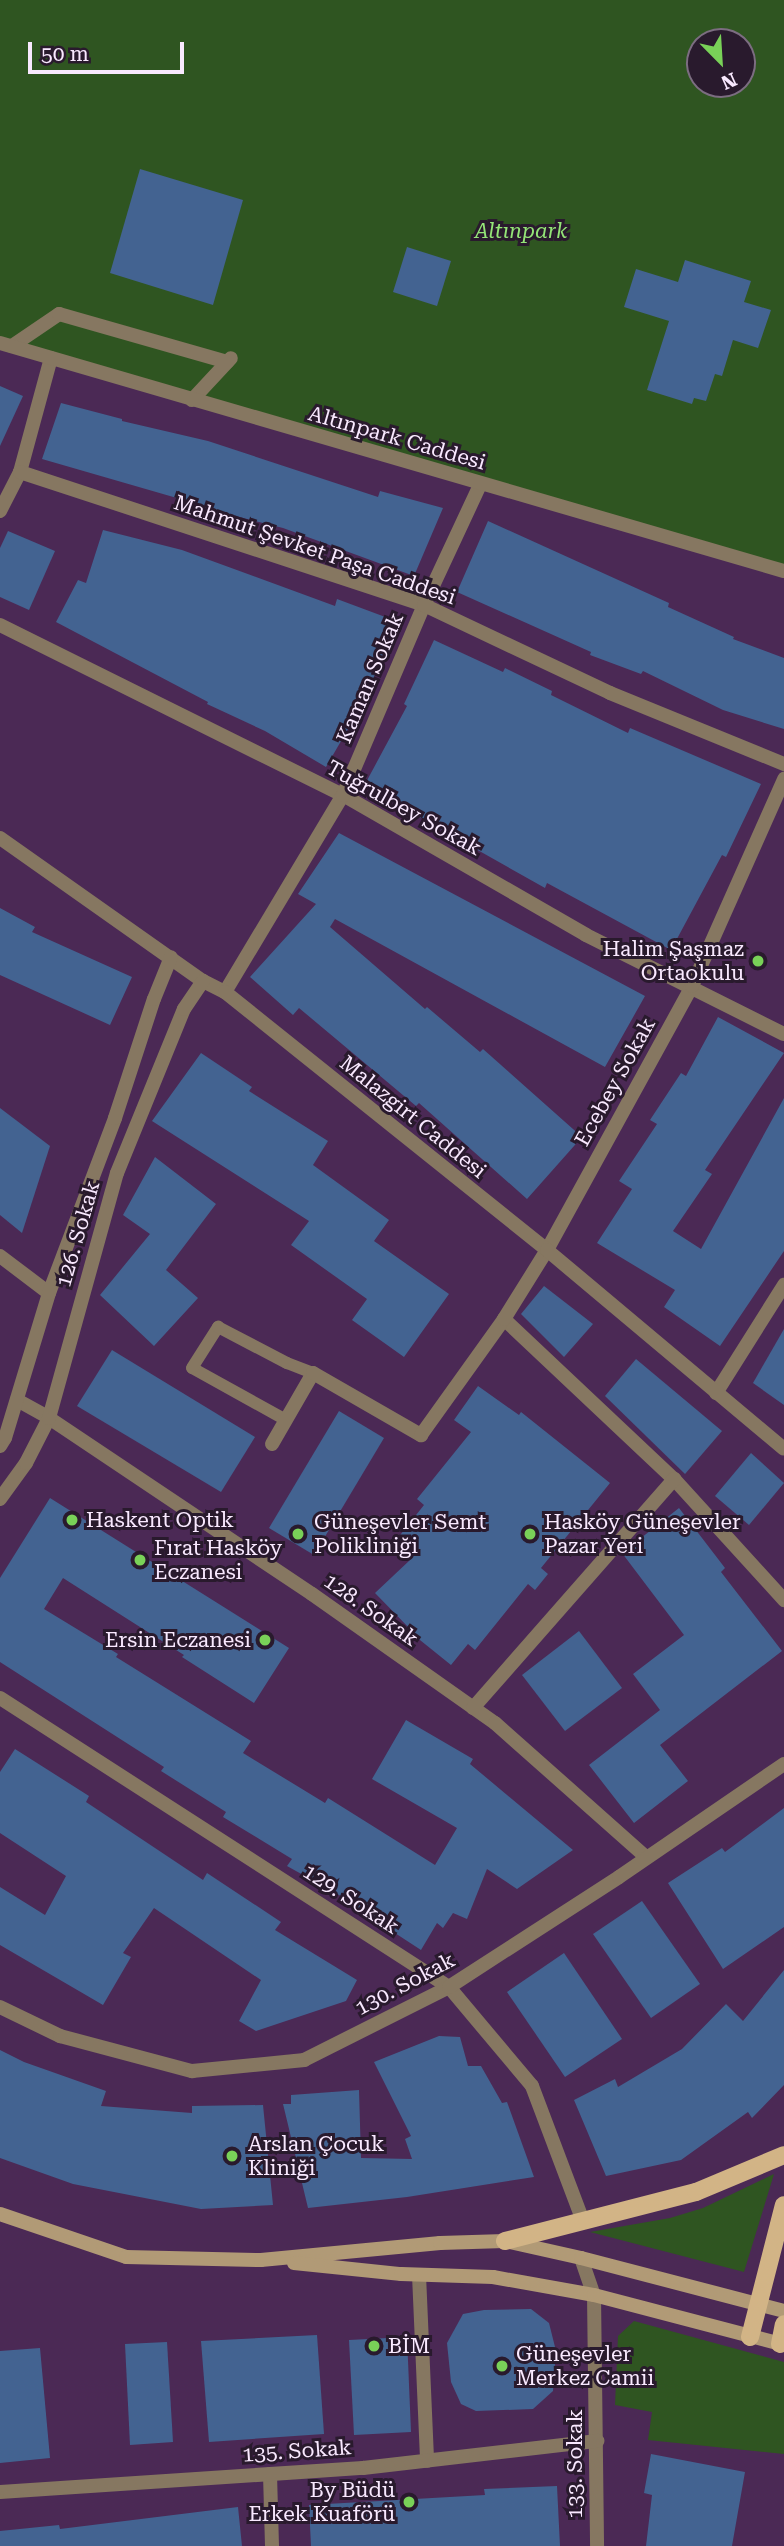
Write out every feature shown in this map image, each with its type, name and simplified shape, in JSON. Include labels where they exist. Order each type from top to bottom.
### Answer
[{"type":"main road","points":[[261,2260],[440,2243],[505,2241],[696,2192],[784,2155]]},
{"type":"main road","points":[[750,2337],[784,2205]]},
{"type":"main road","points":[[0,2214],[126,2257],[261,2260],[419,2275],[493,2277],[594,2295],[782,2345],[784,2324]]},
{"type":"main road","points":[[505,2241],[784,2311]]},
{"type":"street","points":[[6,345],[59,314],[229,359],[192,400]]},
{"type":"street","name":"Altınpark Caddesi","points":[[6,345],[480,485],[784,570]]},
{"type":"street","points":[[0,511],[20,472],[51,358]]},
{"type":"street","name":"Mahmut Şevket Paşa Caddesi","points":[[20,472],[424,605],[610,693],[784,764]]},
{"type":"street","name":"Kaman Sokak","points":[[225,992],[343,795],[424,605],[480,485]]},
{"type":"street","name":"Tuğrulbey Sokak","points":[[0,625],[343,795],[586,935],[784,1034]]},
{"type":"street","name":"Ecebey Sokak","points":[[313,1373],[421,1435],[504,1319],[547,1250],[692,986],[784,779]]},
{"type":"street","name":"Malazgirt Caddesi","points":[[0,838],[203,981],[225,992],[547,1250],[784,1449]]},
{"type":"street","name":"126. Sokak","points":[[0,1446],[17,1400],[49,1293],[115,1118],[154,999],[171,957]]},
{"type":"street","name":"126. Sokak","points":[[0,1499],[26,1463],[49,1418],[117,1173],[184,1009],[203,981]]},
{"type":"street","points":[[0,1256],[49,1293]]},
{"type":"street","points":[[716,1393],[784,1285]]},
{"type":"street","points":[[504,1319],[674,1479],[784,1600]]},
{"type":"street","points":[[272,1444],[313,1373]]},
{"type":"street","name":"128. Sokak","points":[[17,1400],[49,1418],[312,1594],[495,1723],[646,1857]]},
{"type":"street","points":[[473,1708],[674,1479]]},
{"type":"street","name":"129. Sokak","points":[[0,1698],[449,1987],[532,2086],[583,2221]]},
{"type":"street","name":"130. Sokak","points":[[0,2007],[60,2036],[192,2071],[304,2060],[449,1987],[784,1763]]},
{"type":"street","name":"133. Sokak","points":[[581,2258],[594,2295],[597,2546]]},
{"type":"street","points":[[419,2275],[427,2461]]},
{"type":"street","name":"135. Sokak","points":[[0,2493],[427,2461],[597,2441]]},
{"type":"street","points":[[270,2474],[272,2546]]},
{"type":"lane","points":[[286,1420],[192,1368],[218,1327],[313,1373]]},
{"type":"green space","name":"Altınpark","points":[[0,0],[784,0],[784,571],[0,343]]},
{"type":"green space","points":[[774,2174],[744,2272],[590,2232],[670,2218],[703,2208]]},
{"type":"green space","points":[[634,2321],[784,2362],[784,2454],[648,2440],[652,2412],[615,2405],[618,2336]]},
{"type":"building","points":[[140,169],[243,200],[213,305],[110,273]]},
{"type":"building","points":[[407,247],[451,261],[437,306],[393,292]]},
{"type":"building","points":[[685,260],[751,281],[744,302],[771,310],[758,348],[733,340],[722,376],[715,374],[706,401],[694,398],[692,404],[647,390],[669,321],[624,307],[636,269],[678,282]]},
{"type":"building","points":[[0,386],[23,396],[0,446]]},
{"type":"building","points":[[61,403],[122,421],[208,441],[378,497],[380,491],[443,508],[414,576],[283,528],[200,507],[201,505],[42,459]]},
{"type":"building","points":[[488,521],[669,603],[668,607],[734,637],[733,639],[784,658],[784,729],[723,710],[643,671],[641,674],[590,655],[591,652],[457,592]]},
{"type":"building","points":[[103,530],[182,550],[335,606],[337,599],[396,621],[366,698],[326,767],[265,731],[207,704],[208,702],[56,622],[78,580],[86,583]]},
{"type":"building","points":[[8,531],[55,551],[29,610],[0,597],[0,548]]},
{"type":"building","points":[[434,640],[503,672],[505,668],[552,691],[551,695],[628,733],[630,728],[761,784],[726,857],[722,855],[671,950],[547,883],[545,888],[364,786],[407,706],[404,704]]},
{"type":"building","points":[[339,833],[645,996],[605,1067],[335,919],[330,927],[425,1009],[427,1007],[480,1052],[483,1049],[582,1137],[527,1199],[419,1103],[416,1106],[299,1008],[293,1015],[250,977],[316,904],[298,894]]},
{"type":"building","points":[[0,908],[35,927],[32,932],[132,977],[110,1025],[0,975]]},
{"type":"building","points":[[718,1017],[784,1053],[705,1170],[712,1174],[673,1231],[701,1249],[784,1098],[784,1251],[720,1346],[664,1307],[675,1290],[597,1243],[632,1189],[619,1181],[657,1124],[650,1120],[681,1073],[686,1076]]},
{"type":"building","points":[[201,1053],[252,1087],[249,1091],[328,1141],[313,1165],[389,1220],[374,1241],[449,1294],[404,1357],[352,1320],[367,1299],[291,1245],[309,1221],[152,1121]]},
{"type":"building","points":[[0,1108],[50,1146],[22,1233],[0,1215]]},
{"type":"building","points":[[155,1157],[216,1204],[166,1270],[198,1298],[154,1346],[100,1295],[150,1234],[123,1215]]},
{"type":"building","points":[[544,1286],[593,1324],[564,1357],[521,1314]]},
{"type":"building","points":[[784,1329],[784,1405],[753,1383]]},
{"type":"building","points":[[112,1350],[255,1437],[221,1492],[77,1406]]},
{"type":"building","points":[[636,1359],[722,1431],[685,1474],[605,1396]]},
{"type":"building","name":"Hasköy Güneşevler Pazar Yeri","points":[[478,1386],[519,1415],[521,1412],[610,1483],[541,1568],[548,1574],[535,1590],[528,1584],[475,1650],[468,1644],[451,1665],[410,1632],[375,1593],[410,1560],[405,1556],[410,1549],[397,1539],[424,1505],[417,1499],[471,1432],[454,1420]]},
{"type":"building","points":[[339,1411],[384,1438],[314,1555],[269,1528]]},
{"type":"building","points":[[751,1453],[784,1483],[749,1525],[715,1496]]},
{"type":"building","points":[[50,1498],[289,1648],[254,1703],[63,1578],[44,1609],[251,1741],[243,1753],[325,1803],[328,1798],[435,1865],[457,1828],[372,1779],[406,1720],[473,1759],[470,1764],[573,1850],[517,1889],[487,1869],[467,1919],[453,1913],[443,1928],[437,1923],[421,1950],[355,1907],[357,1905],[287,1866],[292,1859],[223,1817],[226,1812],[161,1771],[164,1767],[0,1662],[0,1578]]},
{"type":"building","points":[[679,1508],[725,1568],[721,1572],[782,1651],[660,1745],[688,1781],[634,1823],[589,1765],[660,1710],[633,1674],[684,1635],[622,1553]]},
{"type":"building","points":[[579,1631],[622,1688],[565,1731],[522,1675]]},
{"type":"building","points":[[15,1749],[89,1796],[86,1802],[203,1880],[207,1873],[281,1922],[275,1930],[357,1980],[346,2001],[256,2031],[239,2021],[261,1980],[154,1908],[123,1953],[131,1957],[103,2005],[0,1945],[0,1887],[45,1915],[66,1876],[0,1833],[0,1772]]},
{"type":"building","points":[[784,1808],[784,1927],[723,1969],[668,1883],[722,1848],[725,1852]]},
{"type":"building","points":[[642,1901],[700,1984],[651,2018],[593,1934]]},
{"type":"building","points":[[564,1953],[622,2039],[565,2077],[507,1992]]},
{"type":"building","points":[[784,1970],[784,2085],[752,2118],[748,2112],[681,2160],[606,2176],[574,2100],[615,2079],[618,2087],[682,2049],[726,2004],[743,2021]]},
{"type":"building","points":[[439,2036],[460,2037],[468,2066],[481,2066],[502,2103],[507,2102],[534,2177],[407,2197],[308,2208],[283,2104],[291,2104],[291,2095],[359,2090],[361,2158],[412,2159],[405,2139],[411,2136],[374,2062]]},
{"type":"building","points":[[0,2050],[24,2062],[106,2091],[101,2106],[192,2113],[192,2106],[263,2105],[273,2205],[201,2209],[73,2184],[0,2158]]},
{"type":"building","name":"Güneşevler Merkez Camii","points":[[531,2309],[549,2323],[556,2351],[553,2391],[533,2409],[476,2411],[461,2404],[451,2382],[447,2343],[463,2314],[484,2310]]},
{"type":"building","points":[[317,2335],[324,2434],[209,2442],[201,2341]]},
{"type":"building","points":[[407,2337],[411,2432],[354,2435],[349,2340]]},
{"type":"building","points":[[167,2342],[173,2442],[130,2445],[125,2344]]},
{"type":"building","points":[[40,2348],[50,2458],[0,2463],[0,2351]]},
{"type":"building","points":[[651,2454],[745,2472],[732,2546],[646,2546],[652,2495],[644,2493]]},
{"type":"building","points":[[557,2486],[560,2546],[311,2546],[309,2505],[485,2495],[484,2489]]},
{"type":"building","points":[[238,2507],[242,2546],[0,2546],[0,2531],[59,2525],[60,2529]]},
{"type":"place","name":"Halim Şaşmaz Ortaokulu","points":[[758,961]]},
{"type":"place","name":"Haskent Optik","points":[[72,1520]]},
{"type":"place","name":"Güneşevler Semt Polikliniği","points":[[298,1534]]},
{"type":"place","name":"Hasköy Güneşevler Pazar Yeri","points":[[530,1534]]},
{"type":"place","name":"Fırat Hasköy Eczanesi","points":[[140,1560]]},
{"type":"place","name":"Ersin Eczanesi","points":[[265,1640]]},
{"type":"place","name":"Arslan Çocuk Kliniği","points":[[232,2156]]},
{"type":"place","name":"BİM","points":[[374,2346]]},
{"type":"place","name":"Güneşevler Merkez Camii","points":[[502,2366]]},
{"type":"place","name":"By Büdü Erkek Kuaförü","points":[[409,2502]]}]
